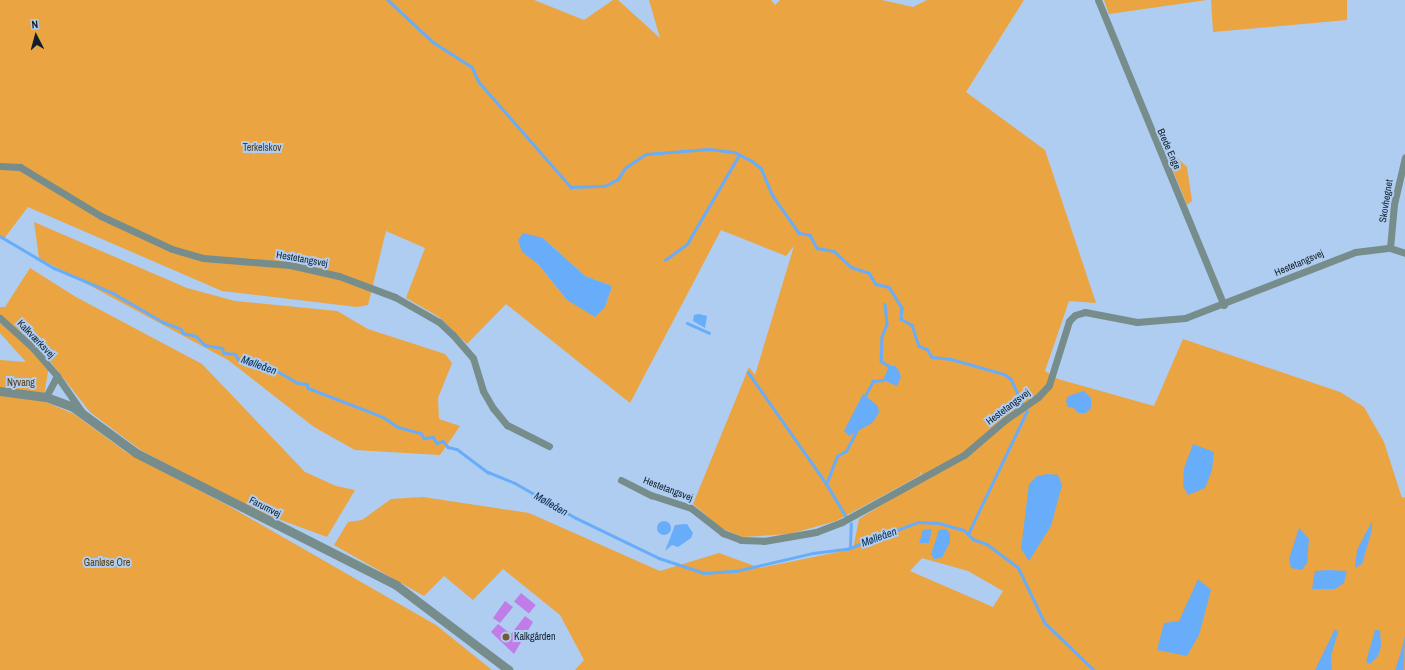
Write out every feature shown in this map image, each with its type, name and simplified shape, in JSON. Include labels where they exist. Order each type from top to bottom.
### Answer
[{"type":"street","name":"Brede Enge","points":[[1098,0],[1224,305]]},
{"type":"street","name":"Skovhegnet","points":[[1390,248],[1394,204],[1405,157]]},
{"type":"street","name":"Hestetangsvej","points":[[0,166],[20,167],[94,212],[172,249],[203,258],[290,265],[339,276],[395,297],[439,322],[453,335],[473,358],[483,391],[493,408],[508,425],[549,446]]},
{"type":"street","name":"Hestetangsvej","points":[[621,480],[651,495],[691,508],[723,533],[741,540],[764,541],[816,532],[842,522],[964,456],[1005,420],[1038,397],[1049,385],[1068,322],[1075,315],[1086,312],[1137,322],[1162,322],[1200,314],[1355,252],[1390,248],[1405,253]]},
{"type":"street","name":"Kalkværksvej","points":[[0,318],[34,348],[57,376],[83,414]]},
{"type":"street","points":[[46,397],[57,376]]},
{"type":"street","name":"Farumvej","points":[[0,391],[46,397],[83,414],[118,441],[167,470],[396,585],[509,670]]},
{"type":"green space","name":"Terkelskov","points":[[0,0],[534,0],[584,20],[613,0],[618,0],[660,38],[649,0],[771,0],[775,5],[780,0],[882,0],[913,7],[927,0],[1024,0],[966,92],[1045,150],[1096,303],[1069,301],[1045,371],[1058,379],[1154,406],[1183,339],[1340,392],[1364,407],[1384,442],[1402,498],[1405,497],[1405,670],[575,670],[584,660],[560,615],[503,569],[473,600],[444,576],[424,596],[334,545],[348,522],[362,520],[391,499],[423,497],[529,513],[660,571],[719,553],[760,568],[853,549],[859,519],[925,478],[920,471],[921,475],[836,521],[790,534],[742,537],[721,528],[693,504],[749,367],[755,375],[794,246],[786,256],[721,230],[630,403],[506,304],[467,344],[439,317],[406,298],[425,248],[386,231],[368,305],[357,307],[222,291],[28,207],[3,240],[0,238]],"holes":[[[543,238],[585,276],[612,286],[605,307],[567,300],[538,264]],[[922,558],[968,571],[1003,591],[993,607],[910,571]]]},
{"type":"green space","points":[[1104,0],[1207,0],[1109,14]]},
{"type":"green space","points":[[1211,0],[1347,0],[1347,20],[1213,32]]},
{"type":"green space","points":[[1169,150],[1187,167],[1192,201],[1187,205],[1165,151]]},
{"type":"green space","points":[[34,222],[187,288],[235,301],[337,311],[368,329],[445,354],[452,363],[438,398],[439,419],[460,426],[440,455],[355,450],[314,427],[228,360],[39,258]]},
{"type":"green space","name":"Ganløse Ore","points":[[30,268],[76,297],[202,364],[305,472],[336,486],[355,490],[327,537],[259,512],[142,451],[90,412],[50,361],[43,401],[74,414],[126,452],[227,505],[436,625],[492,670],[0,670],[0,360],[26,362],[0,333],[0,307],[5,307]]},
{"type":"water","points":[[523,233],[543,238],[585,276],[612,286],[605,307],[595,317],[567,300],[538,264],[522,252],[518,240]]},
{"type":"water","points":[[699,314],[707,316],[705,328],[693,321],[694,315]]},
{"type":"water","points":[[889,366],[895,366],[899,371],[901,377],[897,386],[883,380]]},
{"type":"water","points":[[1084,391],[1091,398],[1091,408],[1086,413],[1078,413],[1074,408],[1068,407],[1066,401],[1068,396]]},
{"type":"water","points":[[863,394],[878,406],[879,413],[872,423],[849,436],[844,431]]},
{"type":"water","points":[[1193,444],[1214,452],[1212,470],[1205,488],[1188,495],[1183,486],[1184,468]]},
{"type":"water","points":[[1048,474],[1058,475],[1062,485],[1051,526],[1029,561],[1021,549],[1029,484],[1037,476]]},
{"type":"water","points":[[664,521],[669,523],[671,528],[669,533],[664,535],[659,533],[657,528],[659,523]]},
{"type":"water","points":[[1372,521],[1372,530],[1362,564],[1355,568],[1357,550]]},
{"type":"water","points":[[687,524],[693,533],[691,538],[678,547],[672,545],[665,551],[675,525]]},
{"type":"water","points":[[1299,528],[1309,539],[1307,563],[1302,570],[1291,568],[1289,559]]},
{"type":"water","points":[[932,529],[929,543],[919,543],[923,530]]},
{"type":"water","points":[[946,529],[950,534],[950,542],[942,558],[934,559],[931,554],[939,530]]},
{"type":"water","points":[[1315,571],[1347,571],[1344,583],[1335,589],[1312,589]]},
{"type":"water","points":[[1198,579],[1211,590],[1199,635],[1187,656],[1157,650],[1164,623],[1179,621]]},
{"type":"water","points":[[1335,629],[1338,632],[1331,656],[1332,670],[1315,670]]},
{"type":"water","points":[[1375,630],[1380,630],[1381,646],[1378,656],[1370,664],[1366,662]]},
{"type":"water","points":[[1405,636],[1404,670],[1395,670],[1400,655]]},
{"type":"building","name":"Kalkgården","points":[[521,593],[536,605],[529,614],[514,602]]},
{"type":"building","name":"Kalkgården","points":[[505,601],[513,607],[500,623],[493,618]]},
{"type":"building","points":[[525,616],[533,622],[514,654],[491,632],[498,624],[511,634]]},
{"type":"waterway","points":[[388,0],[433,42],[472,67],[479,82],[571,187],[605,186],[618,179],[625,168],[646,154],[709,149],[735,152],[752,161],[761,168],[773,196],[799,233],[810,235],[817,248],[834,251],[851,267],[869,273],[876,284],[889,287],[902,308],[901,319],[912,325],[919,346],[927,349],[932,357],[951,359],[1004,374],[1011,379],[1023,405]]},
{"type":"waterway","points":[[665,260],[687,244],[739,155]]},
{"type":"waterway","name":"Mølleåen","points":[[0,236],[54,268],[113,293],[163,322],[181,329],[183,333],[196,336],[205,345],[222,348],[224,353],[235,354],[239,360],[252,360],[261,367],[272,368],[298,383],[307,384],[308,388],[383,417],[398,427],[421,433],[424,438],[433,437],[437,443],[443,441],[448,447],[457,449],[488,472],[515,483],[576,518],[659,558],[704,573],[736,571],[813,553],[847,549],[918,522],[939,523],[964,530],[973,539],[987,544],[1018,567],[1045,623],[1094,670]]},
{"type":"waterway","points":[[885,304],[887,324],[882,337],[881,361],[889,366]]},
{"type":"waterway","points":[[687,323],[709,333]]},
{"type":"waterway","points":[[748,372],[826,483],[846,516]]},
{"type":"waterway","points":[[865,396],[873,381],[883,380]]},
{"type":"waterway","points":[[968,534],[1027,411]]},
{"type":"waterway","points":[[827,482],[837,456],[846,451],[856,432]]},
{"type":"waterway","points":[[850,547],[851,524]]},
{"type":"place","name":"Kalkgården","points":[[506,637]]},
{"type":"park label","name":"Nyvang","points":[[21,383]]}]
